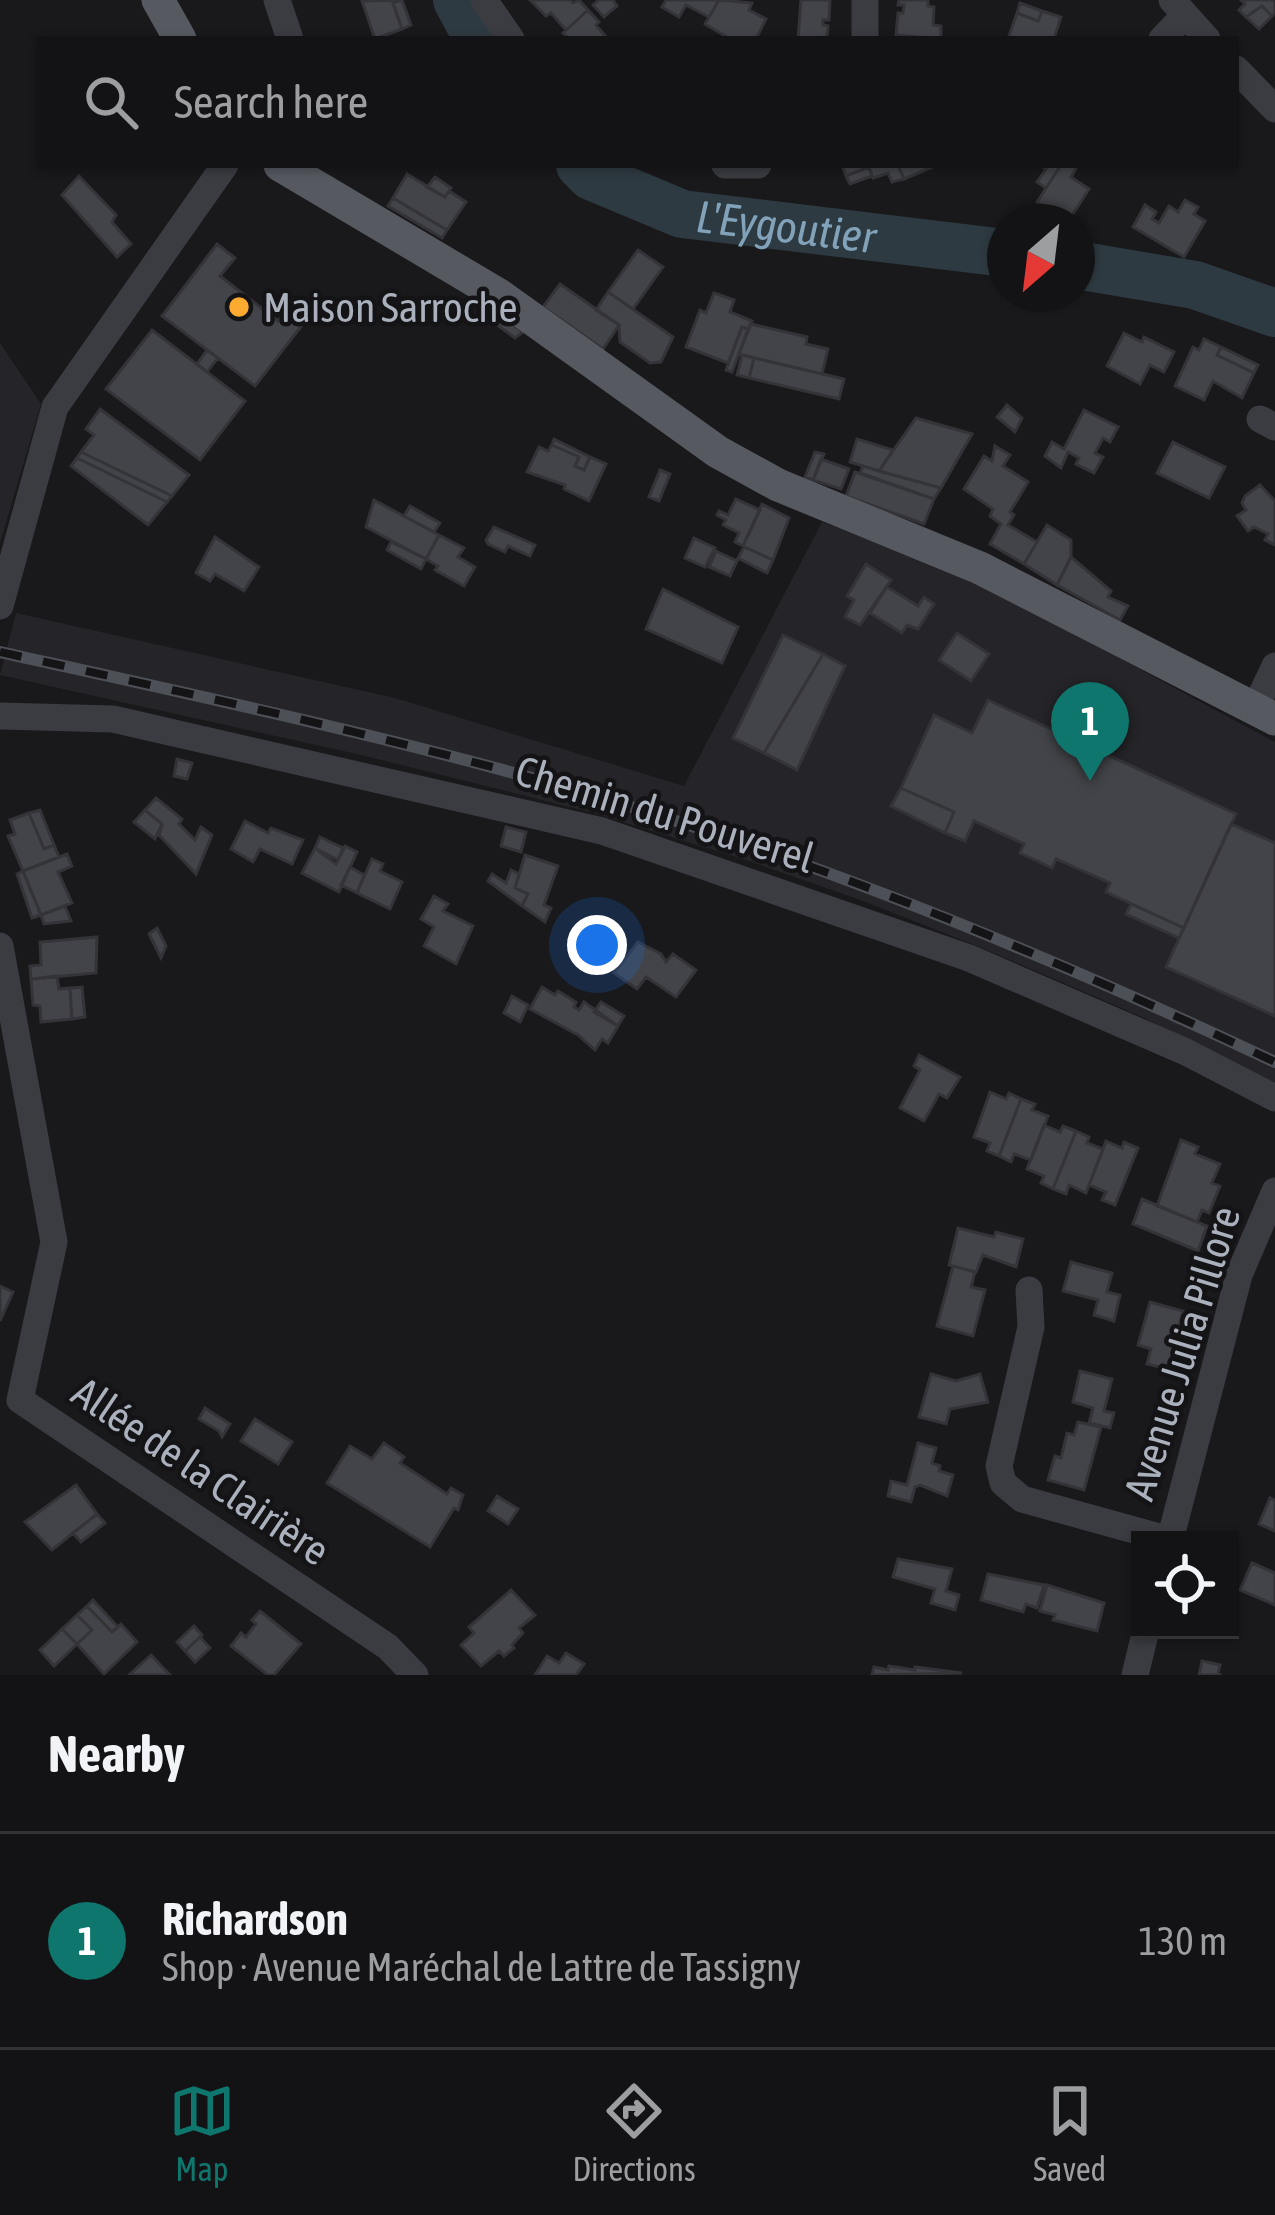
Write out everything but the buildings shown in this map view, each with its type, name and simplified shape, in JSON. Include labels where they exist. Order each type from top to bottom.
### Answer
[{"type":"main road","points":[[158,0],[178,36]]},
{"type":"main road","points":[[285,168],[499,296],[718,452],[778,485],[980,568],[1265,713]]},
{"type":"street","points":[[277,0],[289,36]]},
{"type":"street","points":[[484,0],[509,36]]},
{"type":"street","points":[[865,0],[865,36]]},
{"type":"street","points":[[1164,36],[1178,8],[1204,36]]},
{"type":"street","points":[[1239,72],[1275,109]]},
{"type":"street","points":[[0,606],[55,407],[223,168]]},
{"type":"street","points":[[1265,713],[1275,666]]},
{"type":"street","name":"Chemin du Pouverel","points":[[0,716],[113,719],[602,831],[969,958],[1186,1052],[1275,1098]]},
{"type":"street","name":"Allée de la Clairière","points":[[0,946],[54,1242],[20,1400],[388,1647],[416,1675]]},
{"type":"street","name":"Avenue Julia Pillore","points":[[1172,1531],[1239,1275],[1275,1191]]},
{"type":"street","points":[[1029,1290],[1031,1327],[999,1466],[1003,1483],[1022,1499],[1138,1531]]},
{"type":"street","points":[[1135,1675],[1144,1639]]},
{"type":"shaded area","points":[[0,343],[41,404],[0,543]]},
{"type":"shaded area","points":[[822,522],[965,575],[1275,742],[1275,1084],[1142,1017],[987,950],[746,860],[594,813],[357,754],[0,675],[16,613],[395,698],[684,786]]},
{"type":"waterway","name":"L'Eygoutier","points":[[457,0],[476,36]]},
{"type":"waterway","name":"L'Eygoutier","points":[[583,168],[591,176],[682,214],[987,251]]},
{"type":"waterway","name":"L'Eygoutier","points":[[1095,268],[1195,285],[1275,313]]},
{"type":"railway","points":[[0,652],[442,754],[704,830],[993,937],[1275,1062]]},
{"type":"place","name":"Maison Sarroche","points":[[239,307]]},
{"type":"place","name":"Richardson","points":[[1090,781]]}]
